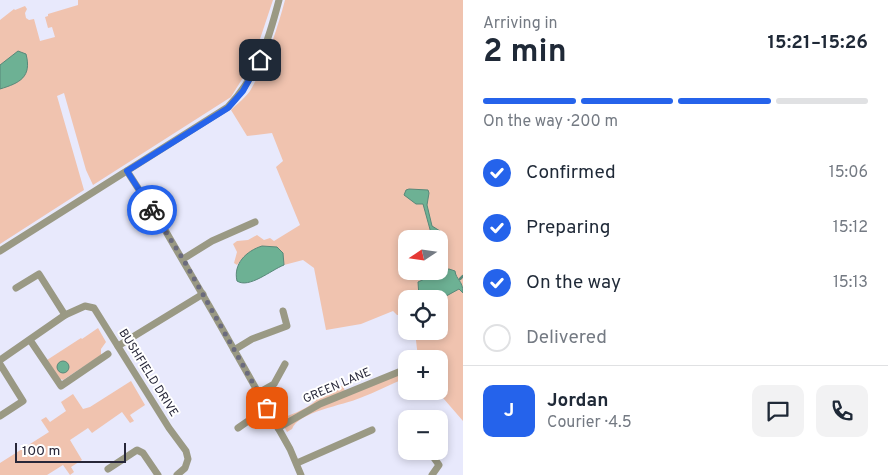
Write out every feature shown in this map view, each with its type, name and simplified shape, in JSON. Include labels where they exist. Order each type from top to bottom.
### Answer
[{"type":"street","points":[[0,251],[228,108],[243,91],[256,69],[264,50],[279,0]]},
{"type":"street","points":[[127,171],[183,259],[278,428],[297,463],[301,475]]},
{"type":"street","points":[[183,259],[212,241],[255,222]]},
{"type":"street","points":[[16,288],[39,274],[65,315]]},
{"type":"street","points":[[118,346],[202,294]]},
{"type":"street","name":"BUSHFIELD DRIVE","points":[[0,360],[65,315],[85,306],[94,308],[169,428],[186,451],[188,459],[185,468],[177,475]]},
{"type":"street","points":[[234,350],[252,339],[287,326],[283,311]]},
{"type":"street","points":[[30,340],[61,386],[108,354]]},
{"type":"street","points":[[0,364],[23,401],[0,416]]},
{"type":"street","points":[[258,393],[274,384],[285,364]]},
{"type":"street","name":"GREEN LANE","points":[[278,428],[320,404],[398,372]]},
{"type":"street","points":[[238,428],[267,408]]},
{"type":"street","points":[[297,463],[372,430]]},
{"type":"street","points":[[108,469],[137,450],[144,452],[158,475]]},
{"type":"street","points":[[432,475],[439,464],[436,460]]},
{"type":"shaded area","points":[[78,0],[273,0],[252,63],[231,97],[93,185],[86,170],[64,93],[57,96],[84,190],[0,244],[0,20],[14,9],[25,6],[27,9],[25,13],[26,18],[29,20],[34,19],[40,41],[55,37],[52,27],[48,28],[45,17],[48,14],[78,5]]},
{"type":"shaded area","points":[[285,0],[463,0],[463,421],[445,400],[448,400],[448,350],[417,350],[416,340],[448,340],[448,290],[398,290],[398,315],[393,311],[361,324],[326,330],[314,268],[303,260],[284,265],[283,253],[271,247],[258,248],[237,265],[234,263],[237,252],[233,244],[237,241],[248,240],[257,235],[264,240],[270,238],[274,241],[300,225],[276,167],[283,161],[272,133],[247,136],[231,110],[250,91],[270,47]]},
{"type":"shaded area","points":[[18,51],[26,54],[26,74],[19,81],[0,89],[0,65]]},
{"type":"shaded area","points":[[406,190],[428,190],[427,205],[432,226],[438,230],[430,230],[423,204],[416,204],[404,195]]},
{"type":"shaded area","points":[[262,246],[277,247],[283,253],[284,265],[254,281],[242,283],[237,281],[237,269],[242,259],[251,251]]},
{"type":"shaded area","points":[[448,269],[455,271],[462,285],[463,293],[459,289],[448,295],[448,290],[419,290],[418,282],[422,280],[448,280]]},
{"type":"shaded area","points":[[98,328],[106,342],[101,349],[101,355],[63,380],[60,379],[47,360]]},
{"type":"shaded area","points":[[65,361],[68,362],[68,372],[61,373],[58,372],[57,365],[58,362]]},
{"type":"shaded area","points":[[398,374],[398,381],[360,398],[303,418],[287,432],[280,419],[309,406],[325,390],[332,386],[343,386],[347,396]]},
{"type":"shaded area","points":[[131,381],[145,405],[130,415],[134,421],[130,423],[122,412],[92,433],[88,428],[70,440],[82,460],[71,467],[74,472],[70,475],[63,465],[47,475],[0,475],[0,463],[49,432],[41,420],[46,417],[50,422],[66,411],[61,402],[73,394],[83,409],[90,407]]},
{"type":"waterway","points":[[460,279],[463,276]]},
{"type":"way so far","points":[[152,210],[183,259],[267,408]]},
{"type":"route","points":[[152,210],[127,171],[228,108],[243,91],[260,60]]}]
